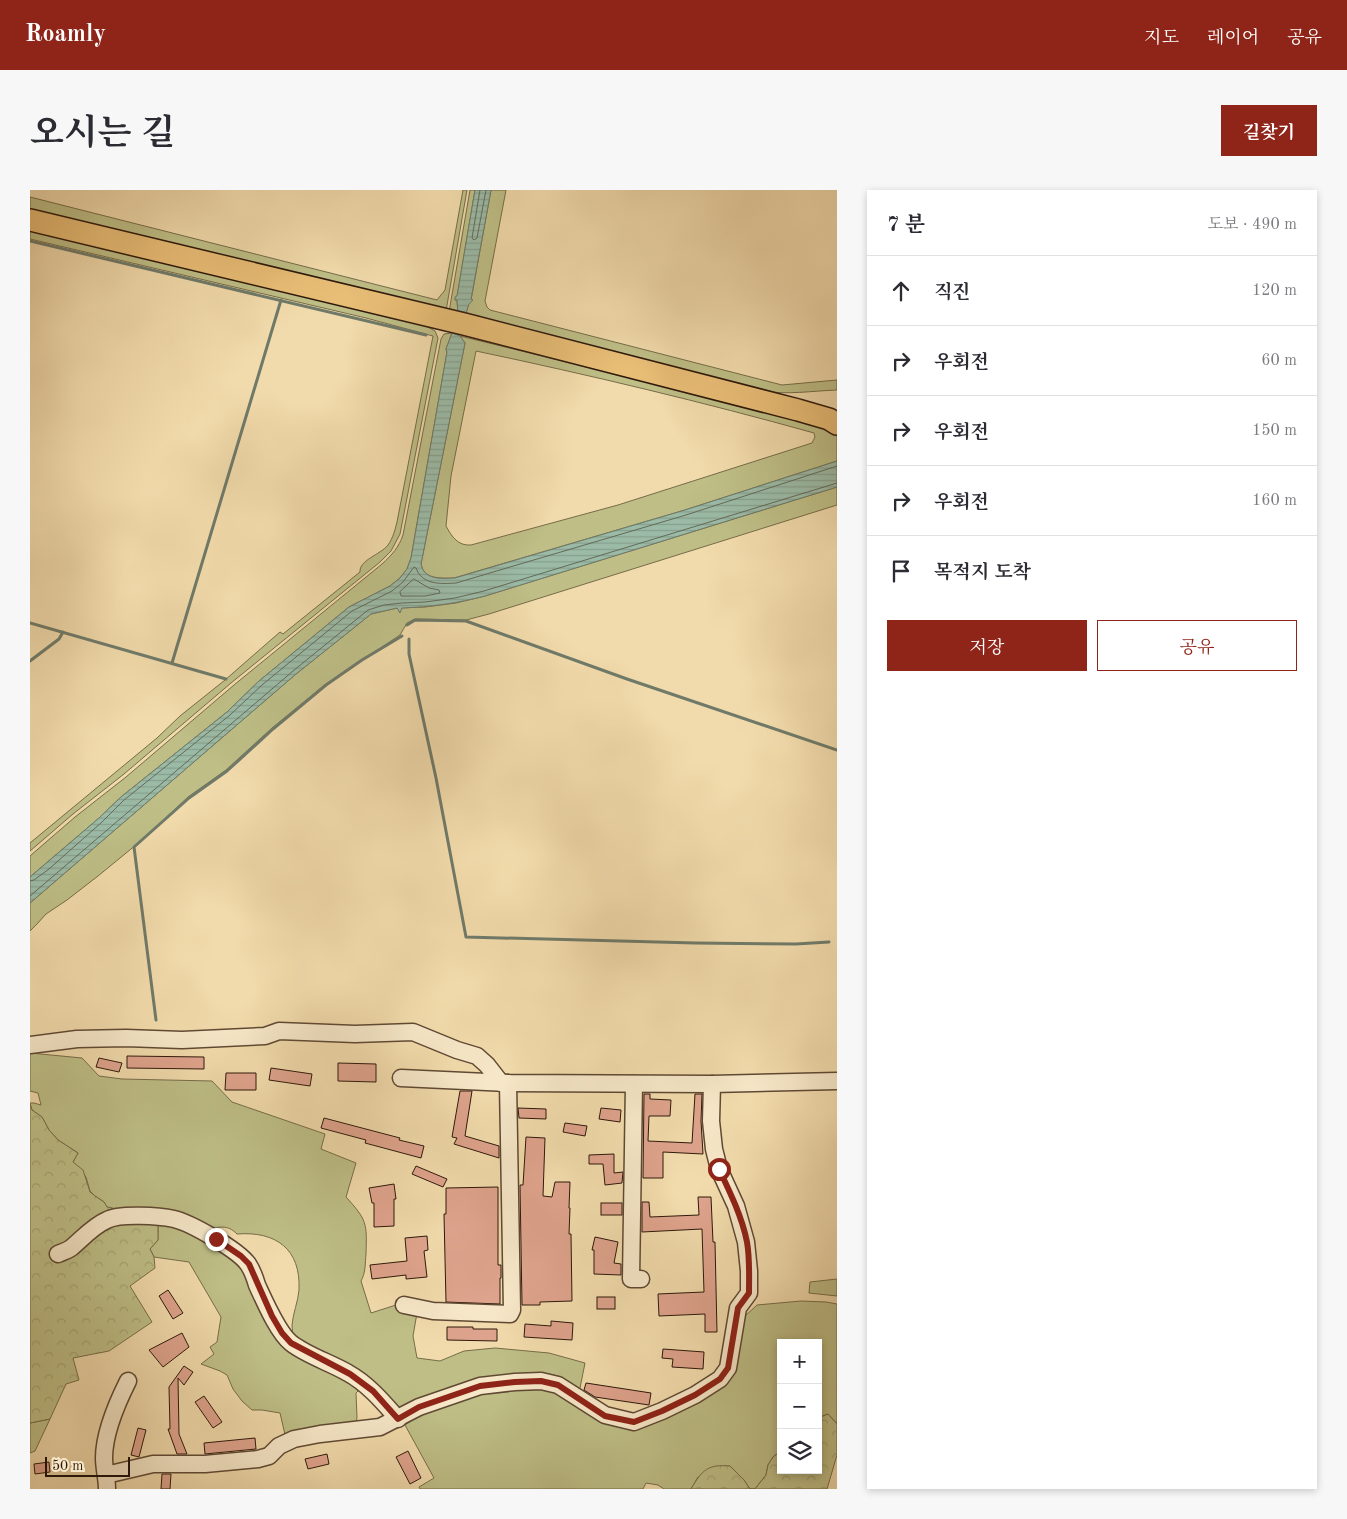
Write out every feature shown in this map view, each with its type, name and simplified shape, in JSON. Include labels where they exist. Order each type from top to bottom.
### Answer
[{"type":"main road","points":[[30,220],[458,323],[798,410],[829,419],[837,424]]},
{"type":"street","points":[[30,1045],[77,1039],[182,1040],[265,1036],[279,1031],[355,1034],[413,1032],[477,1056],[504,1083],[512,1310],[510,1314],[433,1311],[404,1305]]},
{"type":"street","points":[[402,1078],[504,1083],[634,1084],[837,1081]]},
{"type":"street","points":[[634,1084],[631,1279],[641,1279]]},
{"type":"street","points":[[128,1381],[120,1397],[107,1437],[104,1458],[107,1482],[153,1464],[204,1464],[258,1459],[269,1456],[279,1446],[294,1439],[380,1427],[419,1407],[480,1386],[541,1381],[558,1385],[605,1416],[634,1422],[695,1395],[720,1379],[728,1368],[738,1308],[749,1293],[746,1242],[736,1206],[719,1169],[714,1149],[711,1121],[712,1084]]},
{"type":"street","points":[[58,1254],[70,1248],[83,1236],[109,1218],[130,1216],[175,1219],[194,1228],[216,1239],[241,1256],[249,1264],[272,1316],[282,1333],[291,1343],[350,1374],[373,1391],[398,1419]]},
{"type":"green space","points":[[463,190],[467,190],[446,311],[30,210],[30,197],[437,300],[445,290]]},
{"type":"green space","points":[[470,190],[475,190],[455,300],[457,300],[458,314],[449,312]]},
{"type":"green space","points":[[491,190],[506,190],[485,301],[490,310],[782,385],[837,380],[837,390],[790,393],[762,391],[465,316],[469,303],[472,300]]},
{"type":"green space","points":[[30,228],[426,326],[435,331],[438,338],[400,534],[391,551],[30,851],[30,843],[157,738],[180,716],[280,632],[283,634],[360,572],[366,561],[388,545],[393,537],[397,522],[433,336],[366,318],[30,239]]},
{"type":"green space","points":[[452,333],[446,349],[411,558],[407,569],[390,586],[349,607],[259,681],[227,712],[121,797],[30,877],[30,856],[382,564],[395,551],[403,535],[441,339],[444,334]]},
{"type":"green space","points":[[460,336],[813,422],[837,434],[837,461],[685,510],[454,578],[434,577],[426,573],[421,564],[465,343]],"holes":[[[476,351],[730,410],[814,433],[815,437],[812,443],[618,505],[471,545],[462,544],[453,537],[446,526],[451,476]]]},
{"type":"green space","points":[[837,487],[837,505],[489,614],[466,620],[415,619],[407,623],[400,635],[325,685],[272,728],[226,770],[188,797],[142,840],[67,900],[46,914],[30,931],[30,903],[296,674],[371,614],[397,608],[456,603],[485,596]]},
{"type":"green space","points":[[30,1053],[82,1058],[99,1076],[122,1079],[212,1081],[232,1102],[325,1134],[321,1149],[356,1163],[346,1197],[362,1217],[366,1228],[365,1268],[361,1281],[371,1313],[396,1305],[417,1313],[413,1336],[417,1358],[440,1361],[464,1351],[495,1348],[549,1353],[585,1363],[579,1393],[548,1377],[401,1408],[390,1404],[293,1340],[292,1325],[299,1290],[299,1276],[291,1253],[283,1246],[263,1236],[237,1234],[230,1229],[219,1227],[206,1230],[107,1207],[104,1202],[95,1196],[90,1191],[86,1177],[73,1162],[78,1153],[58,1140],[49,1130],[42,1117],[32,1110],[30,1103],[41,1105],[38,1093],[30,1091]]},
{"type":"green space","points":[[30,1105],[32,1110],[42,1117],[49,1130],[58,1140],[78,1153],[73,1162],[83,1170],[90,1192],[104,1202],[107,1207],[130,1212],[101,1225],[158,1219],[158,1240],[150,1249],[154,1257],[155,1268],[130,1286],[152,1322],[109,1351],[73,1358],[79,1380],[66,1384],[50,1419],[30,1423]]},
{"type":"green space","points":[[158,1219],[240,1258],[281,1334],[363,1386],[356,1393],[356,1427],[286,1439],[280,1413],[252,1410],[233,1389],[227,1375],[201,1364],[214,1354],[210,1347],[217,1342],[221,1317],[189,1262],[154,1257],[150,1249],[158,1240]]},
{"type":"green space","points":[[837,1279],[837,1296],[809,1293],[810,1282]]},
{"type":"green space","points":[[801,1301],[837,1304],[837,1424],[828,1414],[822,1416],[822,1339],[777,1339],[777,1454],[768,1465],[766,1475],[755,1489],[750,1489],[744,1480],[698,1477],[691,1489],[664,1489],[658,1485],[646,1483],[643,1489],[420,1489],[419,1487],[434,1478],[405,1425],[423,1413],[462,1395],[513,1387],[556,1389],[621,1425],[699,1396],[739,1338],[745,1316],[757,1305]]},
{"type":"green space","points":[[828,1414],[837,1424],[837,1455],[827,1489],[755,1489],[766,1475],[768,1465],[777,1454],[777,1474],[822,1474],[822,1416]]},
{"type":"green space","points":[[50,1419],[35,1451],[30,1453],[30,1423]]},
{"type":"green space","points":[[730,1466],[750,1489],[691,1489],[702,1473],[711,1467]]},
{"type":"water","points":[[475,190],[491,190],[471,299],[473,300],[469,304],[465,316],[458,314],[455,297],[457,296]]},
{"type":"water","points":[[452,333],[460,336],[465,343],[421,564],[429,576],[455,578],[685,510],[837,461],[837,487],[485,596],[465,601],[402,608],[400,613],[397,608],[371,614],[296,674],[30,903],[30,877],[121,797],[227,712],[259,681],[349,607],[390,586],[407,569],[411,558],[446,349]]},
{"type":"building","points":[[127,1056],[204,1057],[204,1069],[127,1068]]},
{"type":"building","points":[[99,1058],[122,1063],[119,1072],[96,1067]]},
{"type":"building","points":[[338,1063],[376,1064],[376,1082],[338,1081]]},
{"type":"building","points":[[271,1068],[312,1074],[310,1086],[269,1080]]},
{"type":"building","points":[[226,1073],[256,1073],[256,1090],[225,1090]]},
{"type":"building","points":[[460,1091],[472,1091],[465,1136],[499,1146],[499,1158],[454,1144],[457,1138],[452,1137]]},
{"type":"building","points":[[644,1094],[650,1094],[650,1099],[671,1100],[670,1116],[649,1116],[648,1141],[692,1143],[695,1094],[702,1094],[703,1154],[663,1152],[663,1178],[643,1178]]},
{"type":"building","points":[[518,1108],[546,1109],[546,1119],[519,1118]]},
{"type":"building","points":[[601,1108],[621,1110],[620,1122],[599,1119]]},
{"type":"building","points":[[324,1118],[424,1146],[421,1158],[365,1143],[366,1140],[321,1128]]},
{"type":"building","points":[[565,1123],[587,1126],[585,1136],[563,1132]]},
{"type":"building","points":[[526,1137],[545,1138],[543,1196],[552,1197],[555,1182],[570,1182],[569,1234],[571,1234],[572,1301],[540,1302],[540,1305],[522,1305],[520,1185],[523,1185]]},
{"type":"building","points":[[614,1154],[614,1173],[623,1172],[622,1183],[605,1185],[603,1164],[589,1164],[589,1155]]},
{"type":"building","points":[[416,1166],[447,1179],[443,1187],[412,1174]]},
{"type":"building","points":[[394,1184],[396,1199],[394,1199],[394,1226],[374,1227],[374,1203],[372,1203],[369,1188]]},
{"type":"building","points":[[498,1187],[498,1265],[501,1265],[500,1304],[446,1302],[444,1214],[446,1214],[446,1188]]},
{"type":"building","points":[[698,1197],[711,1197],[713,1242],[715,1242],[717,1332],[705,1332],[705,1314],[659,1316],[658,1294],[704,1292],[702,1229],[642,1232],[642,1202],[649,1202],[650,1217],[699,1215]]},
{"type":"building","points":[[601,1203],[622,1203],[622,1215],[601,1215]]},
{"type":"building","points":[[427,1236],[428,1250],[424,1251],[427,1277],[406,1279],[406,1275],[372,1279],[370,1265],[407,1261],[405,1238]]},
{"type":"building","points":[[595,1237],[618,1242],[614,1263],[621,1264],[621,1275],[594,1274],[594,1250],[592,1250]]},
{"type":"building","points":[[168,1290],[183,1313],[173,1319],[159,1296]]},
{"type":"building","points":[[597,1297],[615,1297],[615,1309],[597,1309]]},
{"type":"building","points":[[551,1321],[573,1323],[572,1340],[524,1337],[525,1324],[551,1326]]},
{"type":"building","points":[[447,1327],[497,1329],[497,1341],[447,1340]]},
{"type":"building","points":[[182,1333],[189,1347],[163,1367],[149,1350]]},
{"type":"building","points":[[663,1349],[704,1352],[703,1369],[672,1367],[673,1359],[662,1358]]},
{"type":"building","points":[[184,1366],[193,1372],[184,1385],[178,1378],[179,1434],[187,1454],[177,1454],[168,1429],[170,1429],[169,1387]]},
{"type":"building","points":[[586,1383],[651,1393],[649,1405],[595,1397],[584,1390]]},
{"type":"building","points":[[204,1396],[222,1422],[213,1428],[195,1402]]},
{"type":"building","points":[[138,1428],[146,1430],[139,1457],[131,1455]]},
{"type":"building","points":[[255,1438],[256,1449],[205,1454],[204,1443]]},
{"type":"building","points":[[408,1451],[421,1478],[410,1484],[396,1457]]},
{"type":"building","points":[[327,1454],[329,1464],[308,1469],[305,1459]]},
{"type":"building","points":[[49,1462],[50,1472],[35,1474],[34,1464]]},
{"type":"building","points":[[162,1474],[171,1474],[170,1489],[161,1489]]},
{"type":"waterway","points":[[30,241],[426,335]]},
{"type":"waterway","points":[[172,663],[281,300]]},
{"type":"waterway","points":[[407,625],[415,620],[466,621],[627,679],[837,750]]},
{"type":"waterway","points":[[30,623],[226,679]]},
{"type":"waterway","points":[[30,661],[59,639],[63,632]]},
{"type":"waterway","points":[[156,1020],[134,847],[189,798],[227,771],[273,729],[326,685],[362,660],[402,636]]},
{"type":"waterway","points":[[409,639],[409,654],[436,778],[466,937],[695,943],[796,944],[829,942]]},
{"type":"route","points":[[216,1239],[241,1256],[249,1264],[272,1316],[282,1333],[291,1343],[350,1374],[373,1391],[398,1419],[419,1407],[480,1386],[541,1381],[558,1385],[605,1416],[634,1422],[695,1395],[720,1379],[728,1368],[738,1308],[749,1293],[749,1271],[746,1242],[736,1206],[719,1169]]}]
